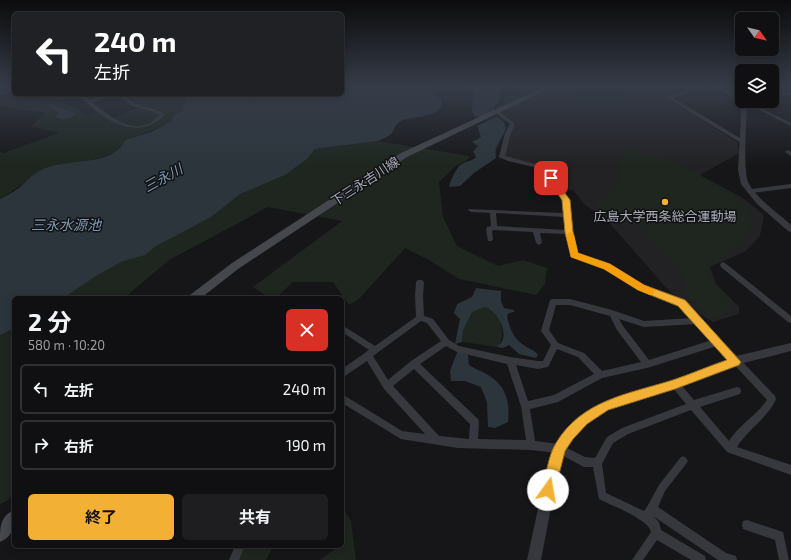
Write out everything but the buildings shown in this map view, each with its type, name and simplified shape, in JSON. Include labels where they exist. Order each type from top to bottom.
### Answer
[{"type":"main road","name":"下三永吉川線","points":[[197,296],[235,266],[404,155],[492,113]]},
{"type":"main road","points":[[0,535],[12,520]]},
{"type":"street","points":[[102,113],[109,119],[134,128],[148,125],[163,115],[160,113]]},
{"type":"street","points":[[499,113],[513,124],[506,139],[502,157],[540,167],[544,174],[551,178],[566,200],[569,232],[574,255],[607,266],[641,287],[682,303],[772,399],[757,420],[741,434],[730,449]]},
{"type":"street","points":[[694,113],[743,142]]},
{"type":"street","points":[[744,113],[742,170],[745,184],[760,202],[791,229]]},
{"type":"street","points":[[767,113],[791,125]]},
{"type":"street","points":[[751,191],[791,186]]},
{"type":"street","points":[[471,210],[567,215]]},
{"type":"street","points":[[493,211],[494,228]]},
{"type":"street","points":[[490,240],[489,229],[494,228],[569,232]]},
{"type":"street","points":[[536,230],[539,243]]},
{"type":"street","points":[[723,265],[791,320]]},
{"type":"street","points":[[420,282],[420,318]]},
{"type":"street","points":[[600,375],[581,354],[555,345],[545,331],[553,302],[570,302],[612,313],[644,324],[698,321]]},
{"type":"street","points":[[612,313],[620,328],[647,364]]},
{"type":"street","points":[[420,318],[430,321],[446,342],[457,349],[510,361],[538,365],[545,364],[555,345]]},
{"type":"street","points":[[344,373],[420,318]]},
{"type":"street","points":[[344,330],[371,353],[387,386],[436,439]]},
{"type":"street","points":[[387,386],[414,364],[446,342]]},
{"type":"street","points":[[525,406],[555,399],[600,375],[647,364],[718,342]]},
{"type":"street","points":[[534,560],[551,476],[559,449],[568,435],[583,420],[605,406],[675,384],[736,362],[791,347]]},
{"type":"street","points":[[510,361],[525,406],[531,445]]},
{"type":"street","points":[[414,364],[475,422],[473,443]]},
{"type":"street","points":[[675,384],[730,449],[791,470]]},
{"type":"street","points":[[732,560],[723,557],[649,513],[602,496],[597,463],[610,440],[625,431],[693,405],[737,391]]},
{"type":"street","points":[[344,399],[401,435],[458,443],[531,445],[559,449],[584,462],[597,463]]},
{"type":"street","points":[[649,513],[662,488],[683,461]]},
{"type":"street","points":[[637,560],[656,533],[655,526],[649,513]]},
{"type":"street","points":[[747,525],[778,536],[784,560]]},
{"type":"street","points":[[656,533],[701,560]]},
{"type":"street","points":[[234,560],[239,548]]},
{"type":"shaded area","points":[[45,113],[84,113],[86,115],[104,113],[112,118],[125,113],[178,113],[174,115],[173,121],[154,130],[125,140],[119,148],[111,154],[100,158],[53,166],[39,171],[16,189],[0,198],[0,152],[4,153],[59,133],[31,126]]},
{"type":"shaded area","name":"広島大学西条総合運動場","points":[[502,113],[691,113],[737,142],[739,153],[700,175],[743,198],[764,215],[760,236],[746,251],[710,267],[716,284],[739,307],[739,314],[713,322],[682,303],[662,283],[606,219],[585,205],[574,191],[558,187],[541,166],[510,159],[504,156],[510,133],[515,124]]},
{"type":"shaded area","points":[[378,141],[470,156],[467,160],[456,166],[439,182],[443,217],[457,246],[498,266],[523,260],[547,268],[545,284],[536,295],[459,279],[429,260],[405,248],[359,299],[349,305],[333,282],[293,282],[278,296],[267,296],[253,287],[342,221],[268,207],[169,260],[126,296],[60,296],[135,249],[240,194],[294,169],[315,149]]},
{"type":"shaded area","points":[[625,148],[672,161],[692,170],[746,205],[753,216],[751,229],[741,244],[704,270],[730,303],[733,310],[724,316],[709,316],[685,295],[684,276],[631,217],[622,213],[624,220],[620,224],[606,218],[596,209],[592,200],[604,200],[620,178],[618,166]]},
{"type":"shaded area","points":[[485,307],[495,314],[501,324],[502,336],[498,347],[462,342],[463,331],[472,312]]},
{"type":"shaded area","points":[[12,326],[12,495],[8,500],[0,504],[0,334]]},
{"type":"shaded area","points":[[344,510],[351,521],[356,560],[320,560],[336,548],[344,548]]},
{"type":"shaded area","points":[[242,548],[272,548],[266,560],[239,560]]},
{"type":"water","points":[[58,113],[76,114],[66,119],[55,117]]},
{"type":"water","name":"三永水源池","points":[[178,113],[434,113],[399,122],[392,133],[378,141],[315,149],[308,158],[287,174],[240,194],[211,217],[156,246],[145,255],[123,261],[99,274],[66,296],[12,296],[12,329],[0,335],[0,199],[19,188],[30,177],[43,169],[100,158],[111,154],[119,149],[125,140],[151,132],[172,121],[174,115]]},
{"type":"water","points":[[473,113],[489,113],[479,118],[474,116]]},
{"type":"water","points":[[496,117],[502,120],[505,124],[505,132],[496,149],[496,158],[474,173],[460,186],[450,187],[452,178],[459,166],[476,157],[473,151],[478,146],[472,142],[481,137],[477,126]]},
{"type":"water","points":[[476,288],[501,291],[501,301],[504,308],[514,310],[514,312],[509,313],[507,316],[513,333],[521,343],[537,353],[538,355],[536,358],[519,354],[509,345],[503,348],[497,347],[503,339],[504,334],[502,325],[493,312],[485,307],[472,312],[463,331],[462,342],[455,344],[460,319],[454,313],[457,304],[472,297]]},
{"type":"water","points":[[458,350],[468,355],[469,365],[489,375],[501,386],[508,402],[508,422],[495,428],[488,427],[487,402],[481,387],[465,381],[451,381],[450,371]]},
{"type":"slow traffic","points":[[570,235],[574,255],[607,266],[650,291]]},
{"type":"place","name":"広島大学西条総合運動場","points":[[665,202]]},
{"type":"route","points":[[548,490],[559,449],[568,435],[583,420],[605,406],[675,384],[736,362],[682,303],[641,287],[607,266],[574,255],[569,232],[566,200],[563,194],[556,188],[551,178]]},
{"type":"water label","name":"三永川","points":[[163,178]]}]
